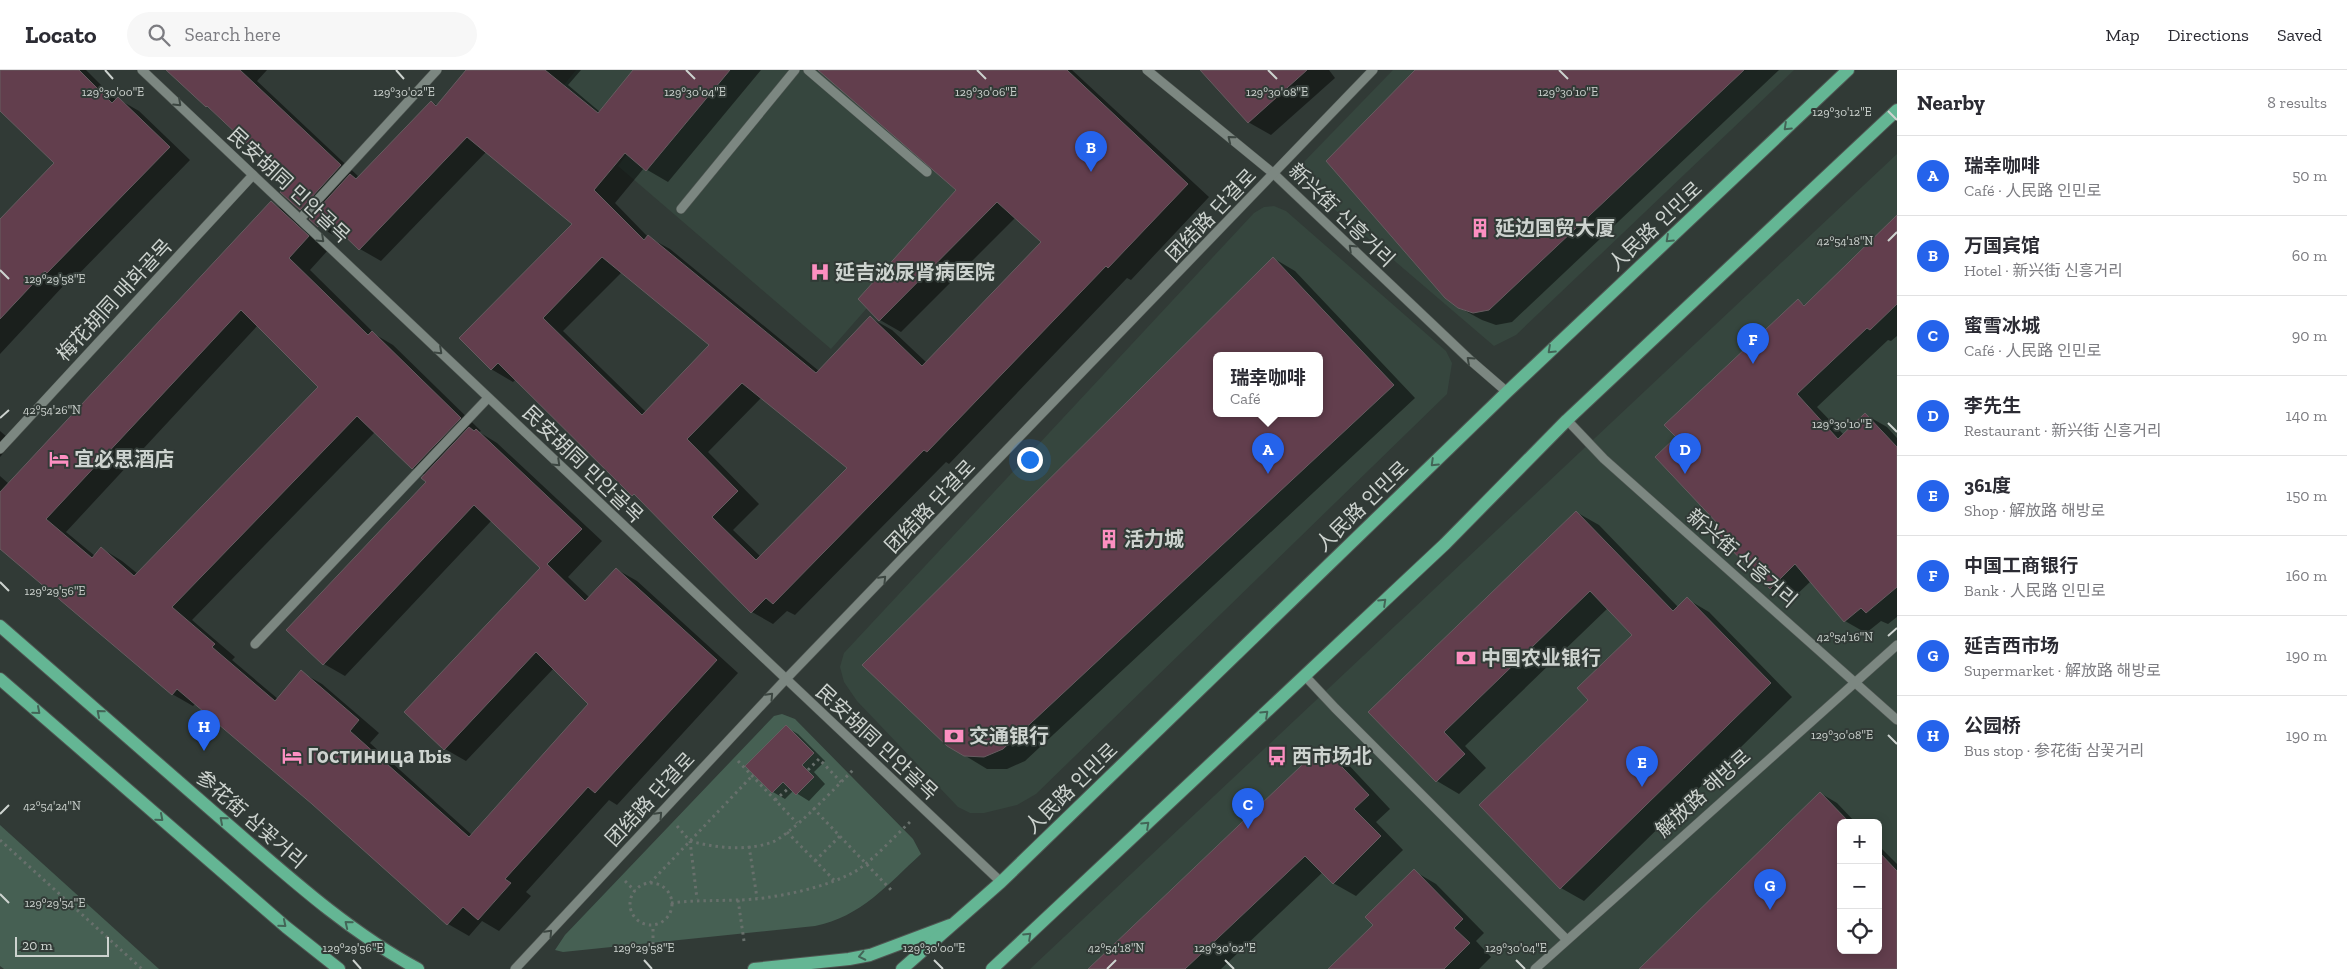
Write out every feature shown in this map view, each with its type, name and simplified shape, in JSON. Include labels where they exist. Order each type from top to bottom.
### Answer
[{"type":"main road","name":"人民路 인민로","points":[[902,969],[957,923],[1001,882],[1506,392],[1848,70]]},
{"type":"main road","points":[[992,969],[1446,544],[1567,420],[1897,110]]},
{"type":"main road","name":"参花街 삼꽃거리","points":[[0,626],[270,861],[354,929],[390,954],[418,969]]},
{"type":"main road","points":[[0,679],[286,927],[339,969]]},
{"type":"main road","points":[[754,969],[849,959],[870,954],[957,923]]},
{"type":"street","name":"民安胡同 민안골목","points":[[143,70],[785,680],[1001,882]]},
{"type":"street","points":[[300,219],[437,70]]},
{"type":"street","points":[[681,209],[795,70]]},
{"type":"street","points":[[808,70],[926,172]]},
{"type":"street","name":"新兴街 신흥거리","points":[[1147,70],[1274,174],[1506,392]]},
{"type":"street","name":"团结路 단결로","points":[[515,969],[785,680],[1373,70]]},
{"type":"street","name":"梅花胡同 매화골목","points":[[0,449],[253,175]]},
{"type":"street","points":[[255,644],[488,398]]},
{"type":"street","name":"新兴街 신흥거리","points":[[1567,420],[1604,459],[1897,720]]},
{"type":"street","name":"解放路 해방로","points":[[1535,969],[1566,939],[1897,645]]},
{"type":"street","points":[[1306,676],[1335,708],[1566,939]]},
{"type":"path","points":[[724,746],[797,823]]},
{"type":"path","points":[[662,811],[690,841],[725,849],[770,843],[787,832],[868,756]]},
{"type":"path","points":[[808,770],[818,759],[841,782]]},
{"type":"path","points":[[650,883],[664,888],[669,893],[671,903],[670,914],[666,920],[653,925],[641,923],[635,919],[630,906],[630,900],[637,889],[650,883],[752,776]]},
{"type":"path","points":[[776,800],[789,788]]},
{"type":"path","points":[[813,808],[893,892]]},
{"type":"path","points":[[671,903],[697,899],[738,900],[792,893],[848,875],[866,864],[923,810]]},
{"type":"path","points":[[787,832],[834,880]]},
{"type":"path","points":[[815,861],[840,836]]},
{"type":"path","points":[[0,840],[142,969]]},
{"type":"path","points":[[690,841],[697,899]]},
{"type":"path","points":[[749,846],[757,898]]},
{"type":"path","points":[[738,900],[744,941]]},
{"type":"path","points":[[653,925],[653,951]]},
{"type":"shaded area","name":"延吉泌尿肾病医院","points":[[576,70],[839,70],[968,193],[831,349],[618,166],[633,146],[563,86]]},
{"type":"shaded area","name":"延边国贸大厦","points":[[1393,70],[1794,70],[1516,335],[1494,346],[1299,179],[1299,167]]},
{"type":"shaded area","points":[[1897,154],[1897,969],[1030,969]]},
{"type":"shaded area","points":[[1274,206],[1286,211],[1446,351],[1452,363],[1447,394],[1036,794],[1017,805],[984,813],[970,813],[958,807],[857,701],[844,682],[840,667],[844,653],[1254,213],[1264,207]]},
{"type":"shaded area","points":[[782,714],[795,719],[913,839],[921,854],[873,898],[831,922],[815,926],[563,952],[555,950],[565,935],[774,716]]},
{"type":"shaded area","points":[[0,825],[159,969],[4,969],[0,966]]},
{"type":"building","points":[[0,70],[79,70],[112,103],[118,97],[170,147],[47,273],[45,271],[0,319],[0,219],[54,163],[0,111]]},
{"type":"building","points":[[166,70],[240,70],[341,165],[300,210],[280,192],[289,183]]},
{"type":"building","points":[[466,70],[545,70],[598,113],[633,70],[730,70],[646,171],[625,153],[594,190],[644,240],[648,235],[816,373],[870,316],[922,366],[1041,242],[997,202],[879,321],[858,299],[956,190],[818,70],[1067,70],[1188,184],[1108,268],[1106,266],[927,452],[924,450],[773,604],[766,598],[751,613],[634,494],[632,496],[498,363],[491,370],[459,338],[572,224],[467,137],[359,250],[326,218],[318,227],[309,219],[350,174],[356,179],[431,101],[436,106]],"holes":[[[602,257],[709,345],[642,415],[543,318]],[[742,383],[847,468],[756,560],[712,517],[738,491],[687,439]]]},
{"type":"building","points":[[1200,70],[1307,70],[1248,123]]},
{"type":"building","name":"延边国贸大厦","points":[[1415,70],[1744,70],[1489,310],[1473,313],[1458,308],[1445,298],[1326,161]]},
{"type":"building","points":[[271,201],[309,236],[289,258],[368,335],[372,331],[461,418],[412,469],[357,416],[172,607],[215,644],[212,647],[275,701],[301,670],[359,720],[350,731],[469,837],[588,704],[536,652],[444,750],[404,712],[540,568],[474,505],[323,665],[286,630],[426,482],[421,478],[469,427],[474,431],[476,429],[582,529],[547,564],[585,601],[616,568],[717,660],[595,793],[588,787],[505,879],[511,883],[478,920],[463,907],[447,925],[312,804],[177,689],[172,695],[0,549],[0,492]],"holes":[[[241,310],[318,387],[134,576],[101,547],[92,558],[46,519]]]},
{"type":"building","points":[[1897,215],[1897,304],[1870,330],[1867,328],[1797,394],[1838,439],[1865,413],[1897,447],[1897,587],[1866,613],[1861,608],[1844,622],[1795,564],[1770,589],[1713,531],[1719,525],[1655,457],[1676,437],[1664,425],[1798,299],[1804,306]]},
{"type":"building","name":"活力城","points":[[1273,257],[1394,385],[1003,749],[984,757],[964,756],[947,746],[862,665]]},
{"type":"building","points":[[1576,511],[1673,611],[1687,597],[1771,683],[1560,889],[1479,805],[1588,700],[1577,688],[1632,635],[1590,591],[1444,732],[1465,754],[1436,782],[1368,712]]},
{"type":"building","points":[[786,725],[814,753],[802,765],[814,777],[796,795],[783,782],[772,793],[745,766]]},
{"type":"building","points":[[1322,746],[1369,795],[1354,809],[1381,836],[1333,884],[1305,856],[1185,969],[1088,969]]},
{"type":"building","points":[[1820,792],[1846,819],[1837,819],[1837,954],[1882,954],[1882,855],[1897,871],[1897,969],[1639,969]]},
{"type":"building","points":[[1414,869],[1463,919],[1454,928],[1470,943],[1444,969],[1328,969],[1373,925],[1365,917]]},
{"type":"place","name":"万国宾馆","points":[[1091,172]]},
{"type":"place","name":"延边国贸大厦","points":[[1480,228]]},
{"type":"place","name":"延吉泌尿肾病医院","points":[[820,272]]},
{"type":"place","name":"中国工商银行","points":[[1753,364]]},
{"type":"place","name":"宜必思酒店","points":[[59,459]]},
{"type":"place","name":"瑞幸咖啡","points":[[1268,474]]},
{"type":"place","name":"李先生","points":[[1685,474]]},
{"type":"place","name":"活力城","points":[[1109,539]]},
{"type":"place","name":"中国农业银行","points":[[1466,658]]},
{"type":"place","name":"交通银行","points":[[954,736]]},
{"type":"place","name":"公园桥","points":[[204,751]]},
{"type":"place","name":"Гостиница Ibis","points":[[292,756]]},
{"type":"place","name":"西市场北","points":[[1277,756]]},
{"type":"place","name":"361度","points":[[1642,787]]},
{"type":"place","name":"蜜雪冰城","points":[[1248,829]]},
{"type":"place","name":"延吉西市场","points":[[1770,910]]}]
